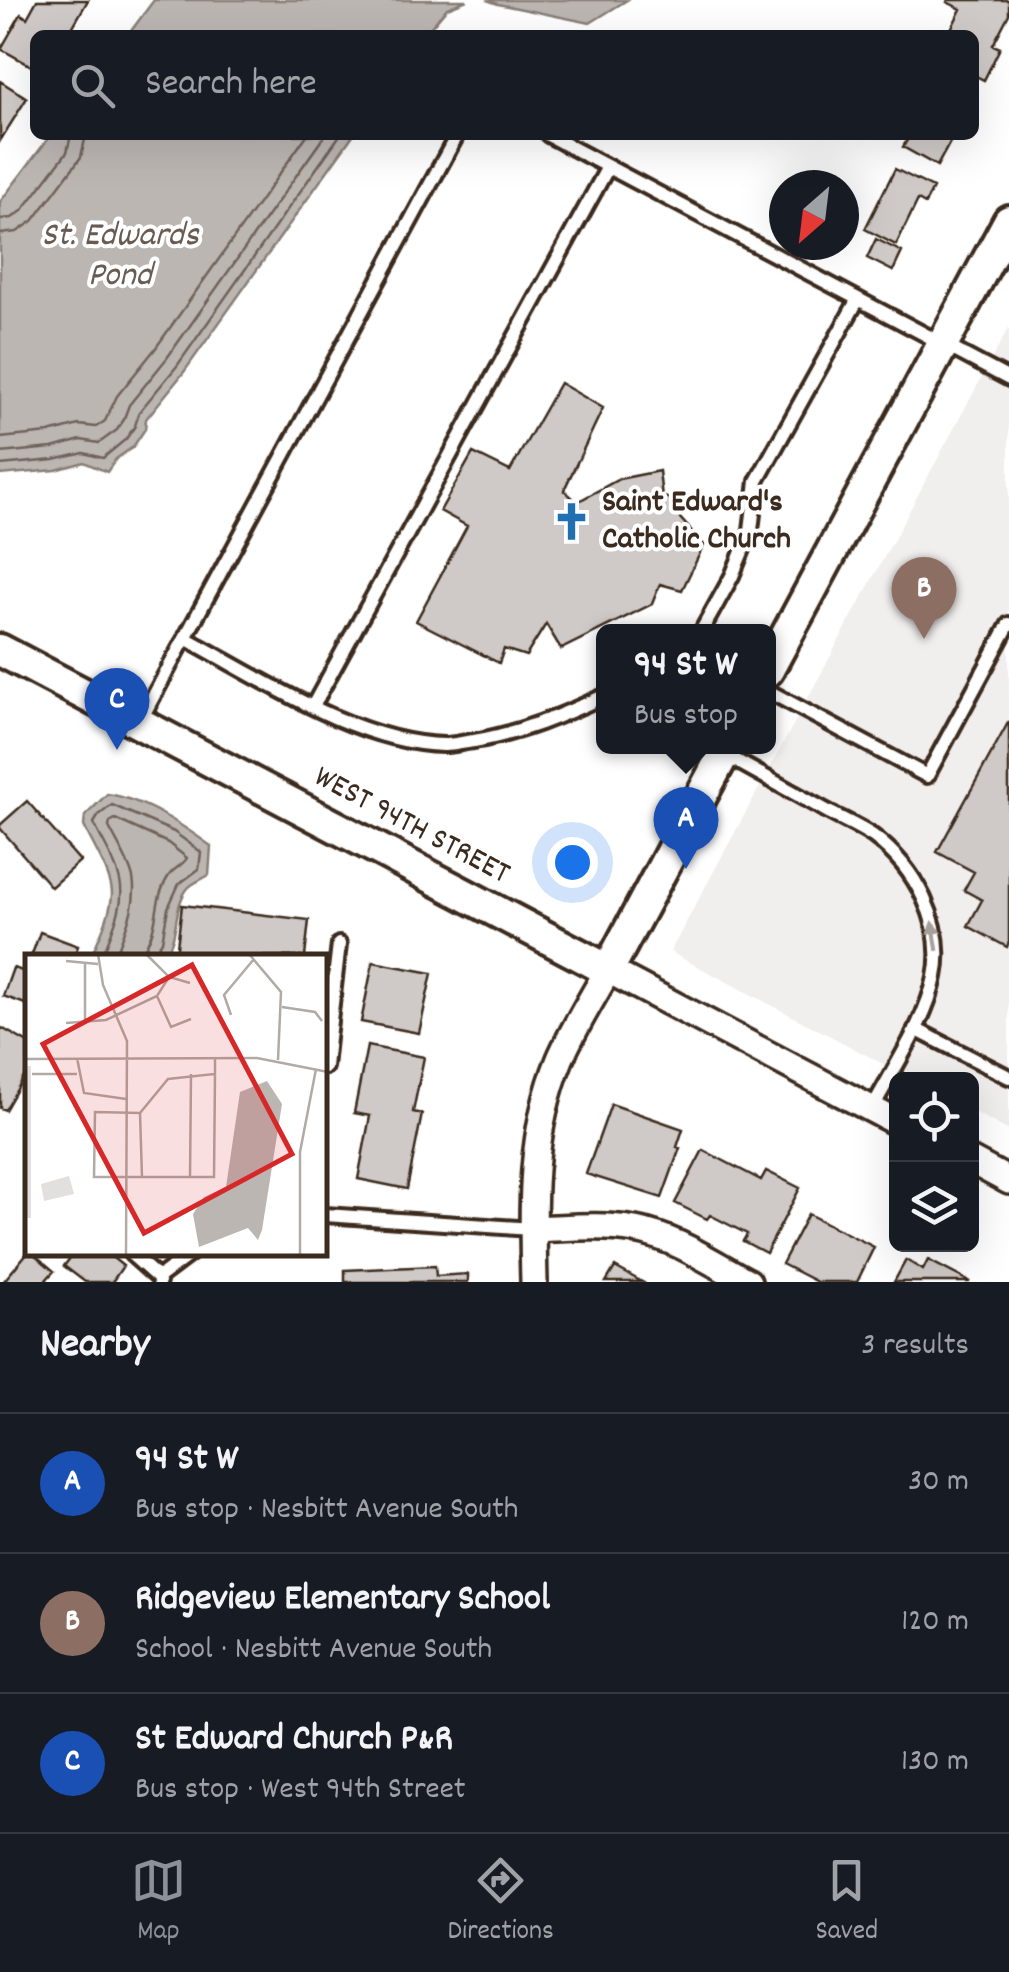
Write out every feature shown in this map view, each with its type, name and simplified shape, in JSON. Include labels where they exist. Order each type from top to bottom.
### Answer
[{"type":"street","points":[[776,655],[1009,221]]},
{"type":"street","name":"WEST 94TH STREET","points":[[0,650],[889,1118]]},
{"type":"street","points":[[534,1282],[533,1172],[560,1059],[724,754]]},
{"type":"street","points":[[974,1162],[1009,1181]]},
{"type":"street","points":[[532,1228],[637,1230],[674,1242],[735,1279]]},
{"type":"lane","points":[[139,724],[454,140]]},
{"type":"lane","points":[[557,140],[1009,380]]},
{"type":"lane","points":[[313,706],[608,167]]},
{"type":"lane","points":[[705,624],[732,576],[751,530],[758,481],[858,300]]},
{"type":"lane","points":[[776,694],[927,776],[1009,624]]},
{"type":"lane","points":[[185,638],[340,721],[406,742],[448,745],[506,735],[596,700]]},
{"type":"lane","points":[[733,754],[872,836],[912,876],[928,906],[938,950],[936,974],[914,1029],[872,1109]]},
{"type":"lane","points":[[328,1024],[339,944]]},
{"type":"lane","points":[[914,1029],[1009,1077]]},
{"type":"lane","points":[[328,1215],[532,1228]]},
{"type":"lane","points":[[135,1257],[159,1280],[186,1257]]},
{"type":"shaded area","points":[[1009,327],[1009,1131],[979,1115],[979,1072],[899,1072],[670,952]]},
{"type":"water","points":[[154,0],[467,0],[447,8],[428,30],[132,30]]},
{"type":"water","points":[[487,0],[627,0],[590,23]]},
{"type":"water","name":"St. Edwards Pond","points":[[47,140],[349,140],[184,372],[146,419],[145,429],[133,447],[116,459],[107,472],[84,462],[56,470],[0,475],[0,202]]},
{"type":"water","points":[[107,794],[121,797],[149,807],[211,846],[209,875],[190,886],[183,896],[172,942],[165,954],[92,954],[112,894],[105,869],[84,826],[85,816]]},
{"type":"building","points":[[37,0],[88,0],[71,30],[30,30],[30,65],[1,49],[21,14],[27,18]]},
{"type":"building","points":[[1009,0],[1009,14],[993,45],[1000,48],[984,80],[979,78],[979,30],[950,30],[961,9],[947,2]]},
{"type":"building","points":[[0,81],[27,98],[0,141]]},
{"type":"building","points":[[907,140],[951,140],[937,166],[903,147]]},
{"type":"building","points":[[895,169],[933,188],[925,204],[918,200],[896,245],[865,229]]},
{"type":"building","points":[[876,239],[902,252],[893,271],[867,258]]},
{"type":"building","name":"Saint Edward's Catholic Church","points":[[560,383],[603,408],[564,490],[577,502],[619,479],[659,471],[662,497],[682,501],[680,518],[704,545],[682,590],[660,584],[652,604],[612,624],[596,624],[596,632],[561,649],[546,624],[526,656],[504,649],[499,663],[416,621],[467,526],[440,511],[473,453],[510,471]]},
{"type":"building","points":[[1009,721],[1007,947],[968,926],[982,900],[964,890],[974,872],[937,852]]},
{"type":"building","points":[[27,801],[80,861],[51,887],[0,828]]},
{"type":"building","points":[[182,905],[309,920],[305,954],[176,954]]},
{"type":"building","points":[[40,932],[78,946],[75,954],[32,954]]},
{"type":"building","points":[[373,962],[432,973],[419,1033],[361,1022]]},
{"type":"building","points":[[13,968],[25,972],[25,1004],[3,996]]},
{"type":"building","points":[[0,1027],[25,1041],[25,1075],[5,1110],[0,1108]]},
{"type":"building","points":[[367,1046],[424,1057],[413,1112],[422,1114],[407,1189],[358,1179],[370,1116],[354,1113]]},
{"type":"building","points":[[611,1104],[683,1129],[662,1198],[586,1174]]},
{"type":"building","points":[[703,1150],[761,1180],[766,1171],[800,1188],[766,1253],[743,1241],[747,1234],[675,1203]]},
{"type":"building","points":[[808,1214],[874,1247],[857,1282],[817,1282],[782,1264]]},
{"type":"building","points":[[25,1256],[38,1257],[54,1271],[46,1280],[49,1282],[3,1282]]},
{"type":"building","points":[[71,1257],[112,1257],[123,1266],[112,1282],[85,1282],[64,1266]]},
{"type":"building","points":[[906,1260],[923,1270],[928,1260],[970,1282],[894,1282]]},
{"type":"building","points":[[435,1266],[436,1276],[468,1274],[468,1282],[345,1282],[345,1270]]},
{"type":"building","points":[[615,1267],[642,1282],[606,1282]]},
{"type":"place","name":"Saint Edward's Catholic Church","points":[[572,522]]},
{"type":"place","name":"Ridgeview Elementary School","points":[[924,639]]},
{"type":"place","name":"St Edward Church P&R","points":[[117,750]]},
{"type":"place","name":"94 St W","points":[[686,869]]}]
